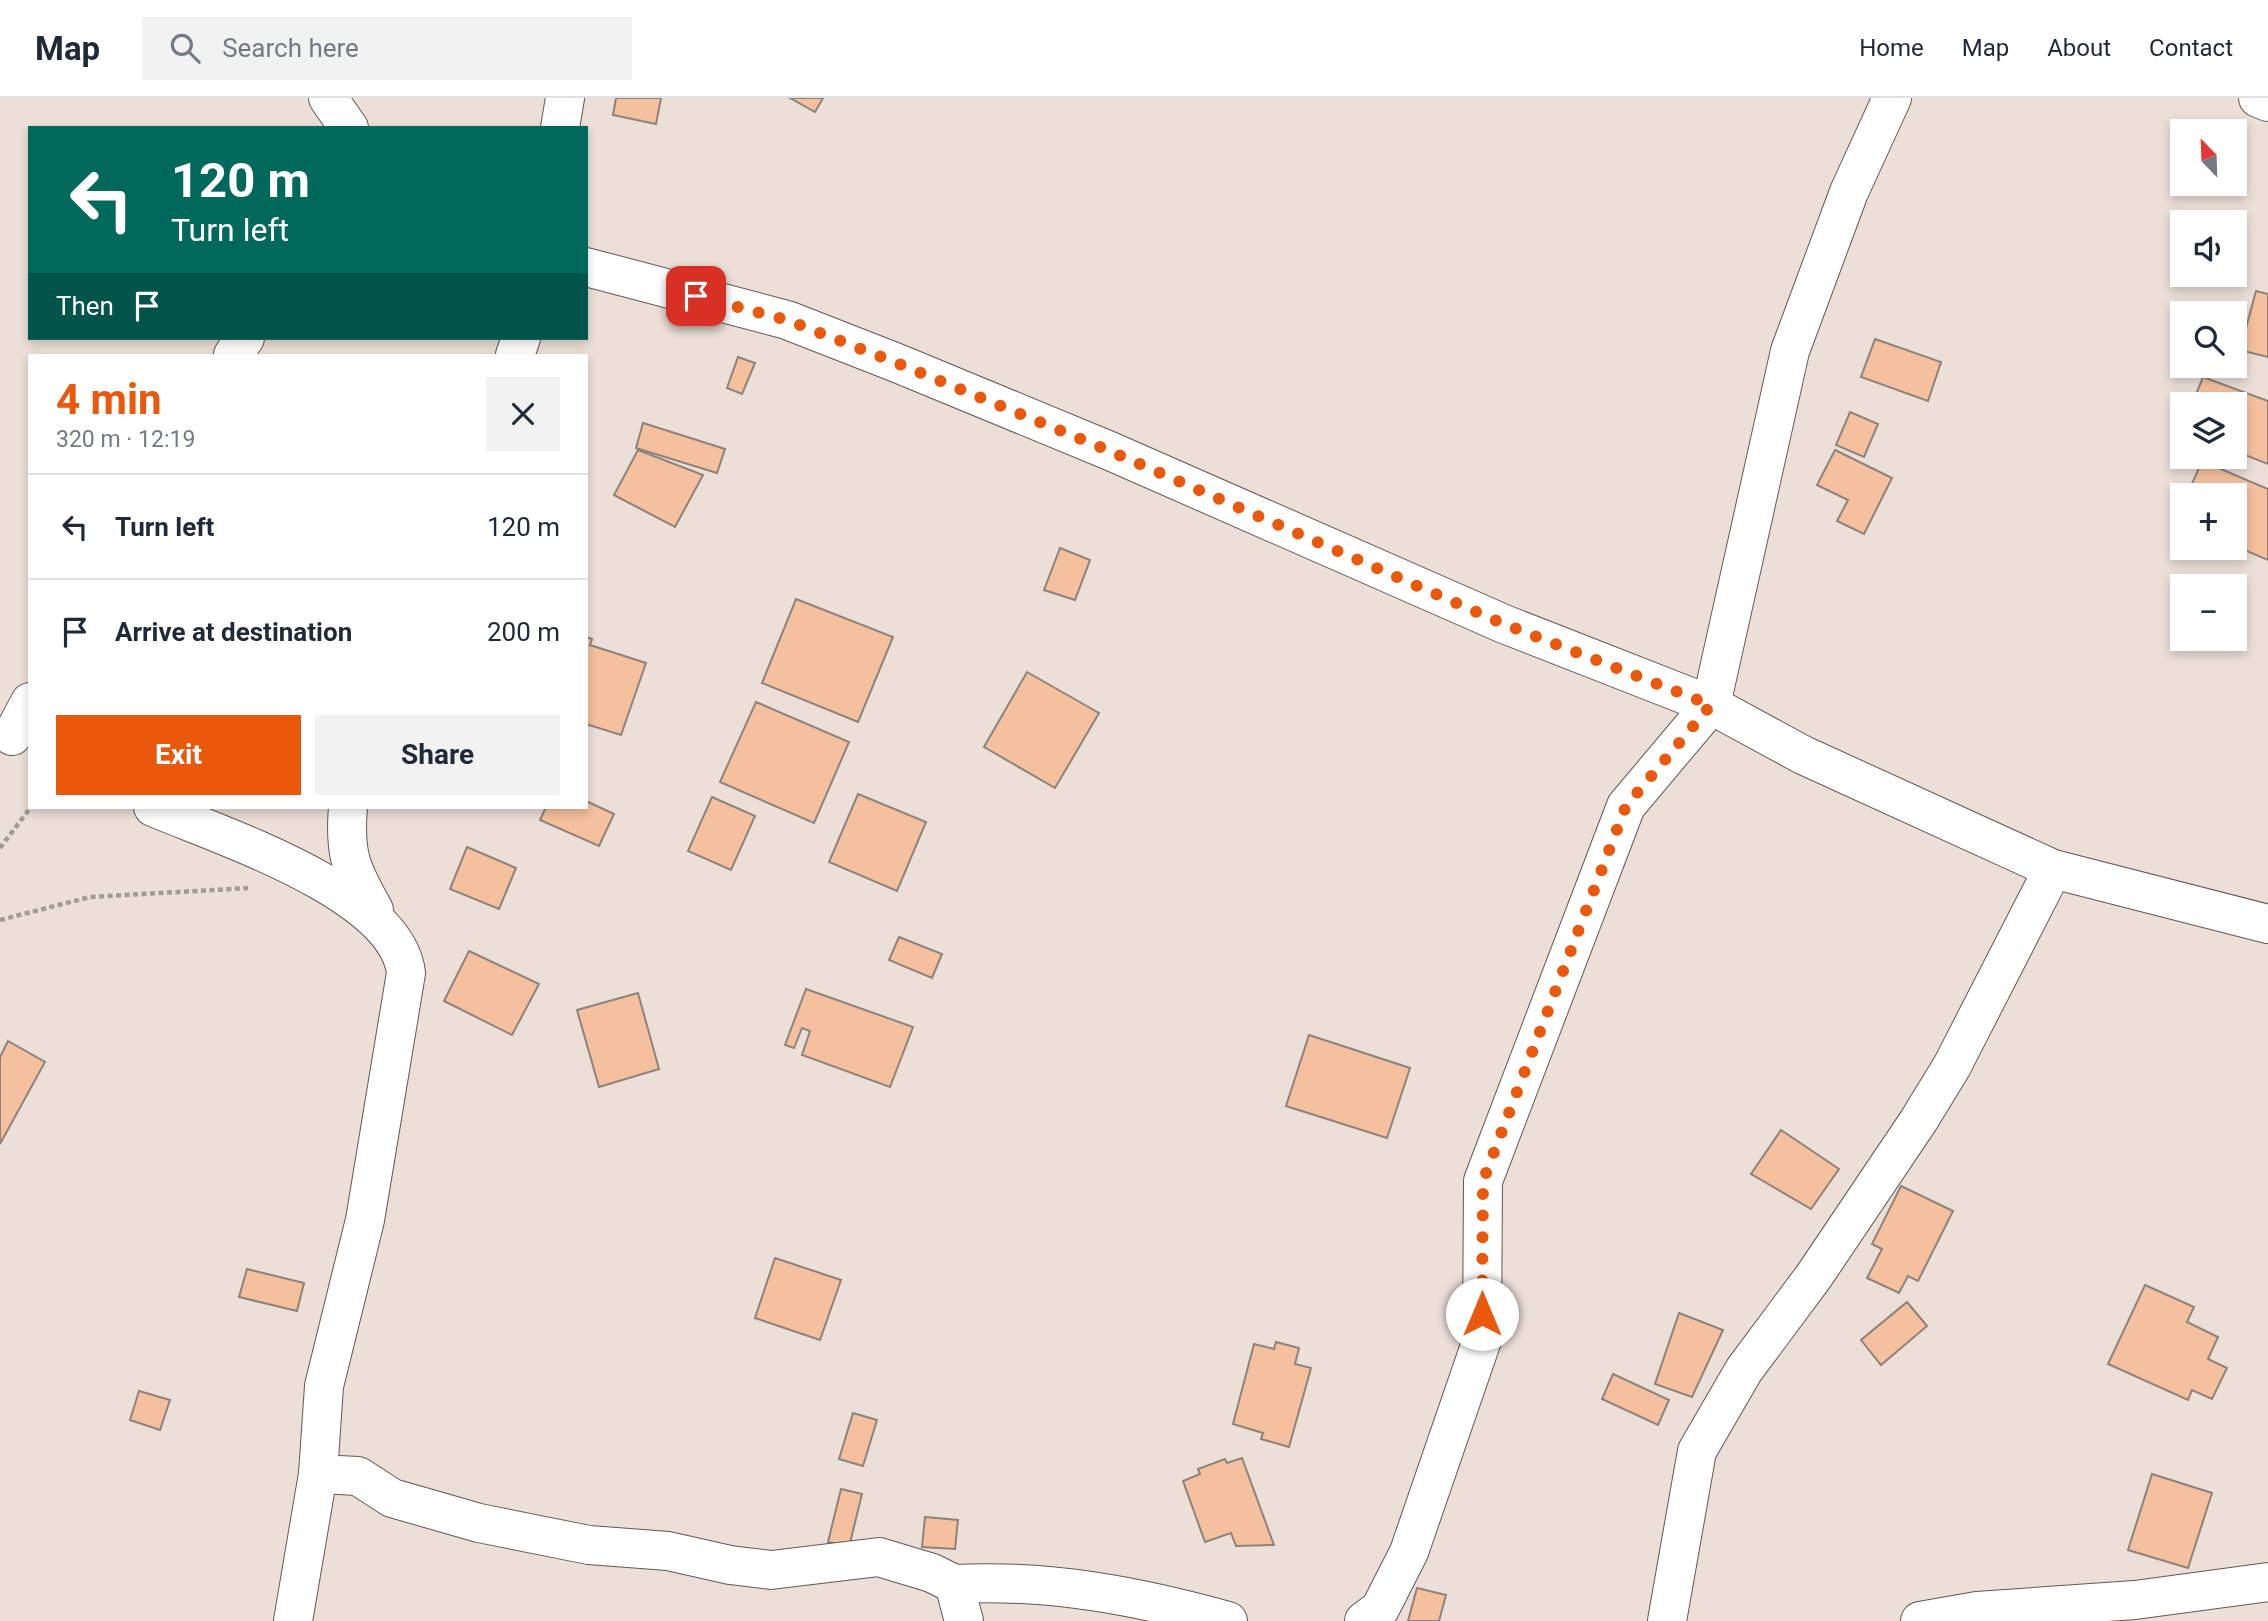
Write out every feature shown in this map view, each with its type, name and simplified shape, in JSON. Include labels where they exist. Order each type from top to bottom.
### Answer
[{"type":"street","points":[[328,98],[348,126]]},
{"type":"street","points":[[560,126],[565,98]]},
{"type":"street","points":[[1364,1621],[1380,1609],[1409,1552],[1482,1340],[1483,1181],[1626,806],[1711,705],[1790,351],[1849,192],[1892,98]]},
{"type":"street","points":[[2258,98],[2268,103]]},
{"type":"street","points":[[588,268],[787,320],[885,358],[1110,451],[1504,624],[1711,705],[1803,755],[2053,869],[2268,924]]},
{"type":"street","points":[[14,737],[28,706]]},
{"type":"street","points":[[158,809],[330,884],[379,920]]},
{"type":"street","points":[[293,1621],[318,1474],[324,1386],[365,1220],[406,973],[399,947],[379,920],[350,867],[346,835],[348,809]]},
{"type":"street","points":[[1667,1621],[1697,1451],[1744,1370],[1814,1276],[1919,1120],[1951,1066],[2053,869]]},
{"type":"street","points":[[318,1474],[358,1476],[392,1498],[479,1523],[589,1545],[668,1551],[730,1565],[771,1570],[879,1557],[932,1573],[954,1584],[1094,1589],[1143,1598],[1228,1621]]},
{"type":"street","points":[[1920,1621],[1977,1611],[2135,1600],[2268,1582]]},
{"type":"street","points":[[954,1584],[964,1621]]},
{"type":"path","points":[[0,848],[29,809]]},
{"type":"path","points":[[0,920],[90,897],[250,888]]},
{"type":"building","points":[[616,98],[661,98],[656,124],[613,115]]},
{"type":"building","points":[[790,98],[823,98],[815,112]]},
{"type":"building","points":[[2256,291],[2268,294],[2268,357],[2247,352],[2247,324]]},
{"type":"building","points":[[1875,339],[1941,362],[1928,401],[1861,377]]},
{"type":"building","points":[[738,357],[755,363],[742,394],[727,388]]},
{"type":"building","points":[[2203,378],[2206,378],[2244,392],[2197,392]]},
{"type":"building","points":[[2247,393],[2268,401],[2268,464],[2247,456]]},
{"type":"building","points":[[1850,412],[1878,424],[1864,457],[1836,445]]},
{"type":"building","points":[[643,423],[725,449],[717,473],[636,448]]},
{"type":"building","points":[[638,450],[703,475],[675,527],[614,495]]},
{"type":"building","points":[[1835,450],[1892,478],[1864,534],[1837,521],[1848,500],[1817,485]]},
{"type":"building","points":[[2198,469],[2221,469],[2268,489],[2268,560],[2247,551],[2247,483],[2192,483]]},
{"type":"building","points":[[1060,548],[1090,560],[1075,600],[1044,590]]},
{"type":"building","points":[[796,599],[893,637],[858,722],[762,683]]},
{"type":"building","points":[[588,638],[592,639],[590,645],[646,663],[621,735],[588,725]]},
{"type":"building","points":[[1027,672],[1099,713],[1055,788],[984,747]]},
{"type":"building","points":[[756,702],[849,742],[814,823],[720,782]]},
{"type":"building","points":[[858,794],[926,822],[897,891],[829,862]]},
{"type":"building","points":[[712,797],[755,816],[731,870],[688,851]]},
{"type":"building","points":[[588,802],[614,814],[599,846],[540,820],[545,809],[588,809]]},
{"type":"building","points":[[467,847],[516,868],[499,909],[450,889]]},
{"type":"building","points":[[899,937],[942,954],[932,978],[889,960]]},
{"type":"building","points":[[469,951],[539,984],[512,1035],[444,1001]]},
{"type":"building","points":[[806,989],[913,1027],[890,1087],[802,1055],[810,1031],[802,1028],[794,1048],[785,1045]]},
{"type":"building","points":[[638,993],[659,1069],[599,1087],[577,1010]]},
{"type":"building","points":[[1309,1035],[1410,1068],[1387,1138],[1286,1106]]},
{"type":"building","points":[[8,1041],[45,1062],[0,1144],[0,1057]]},
{"type":"building","points":[[1781,1130],[1839,1169],[1811,1209],[1751,1174]]},
{"type":"building","points":[[1901,1186],[1953,1211],[1918,1281],[1908,1276],[1899,1293],[1867,1278],[1882,1249],[1872,1244]]},
{"type":"building","points":[[775,1258],[841,1280],[820,1340],[755,1318]]},
{"type":"building","points":[[247,1269],[304,1283],[297,1311],[239,1297]]},
{"type":"building","points":[[2145,1285],[2194,1307],[2187,1322],[2218,1337],[2208,1359],[2227,1368],[2212,1399],[2192,1390],[2188,1400],[2108,1364]]},
{"type":"building","points":[[1907,1302],[1927,1326],[1881,1365],[1861,1340]]},
{"type":"building","points":[[1679,1313],[1723,1330],[1692,1397],[1655,1384]]},
{"type":"building","points":[[1276,1342],[1299,1348],[1295,1364],[1311,1368],[1289,1447],[1261,1439],[1263,1433],[1233,1424],[1254,1344],[1274,1349]]},
{"type":"building","points":[[1613,1374],[1669,1400],[1658,1425],[1602,1399]]},
{"type":"building","points":[[139,1391],[170,1400],[160,1430],[130,1420]]},
{"type":"building","points":[[853,1413],[877,1420],[863,1466],[839,1459]]},
{"type":"building","points":[[1242,1458],[1274,1545],[1236,1546],[1231,1533],[1205,1542],[1183,1481],[1200,1474],[1198,1469],[1225,1459],[1227,1463]]},
{"type":"building","points":[[2152,1474],[2212,1493],[2188,1568],[2128,1550]]},
{"type":"building","points":[[841,1489],[862,1494],[849,1547],[828,1542]]},
{"type":"building","points":[[925,1517],[958,1520],[955,1549],[922,1547]]},
{"type":"building","points":[[1417,1588],[1446,1595],[1439,1621],[1408,1621]]},
{"type":"route","points":[[696,296],[787,320],[897,363],[1110,451],[1504,624],[1711,705],[1626,806],[1483,1181],[1482,1314]]}]
